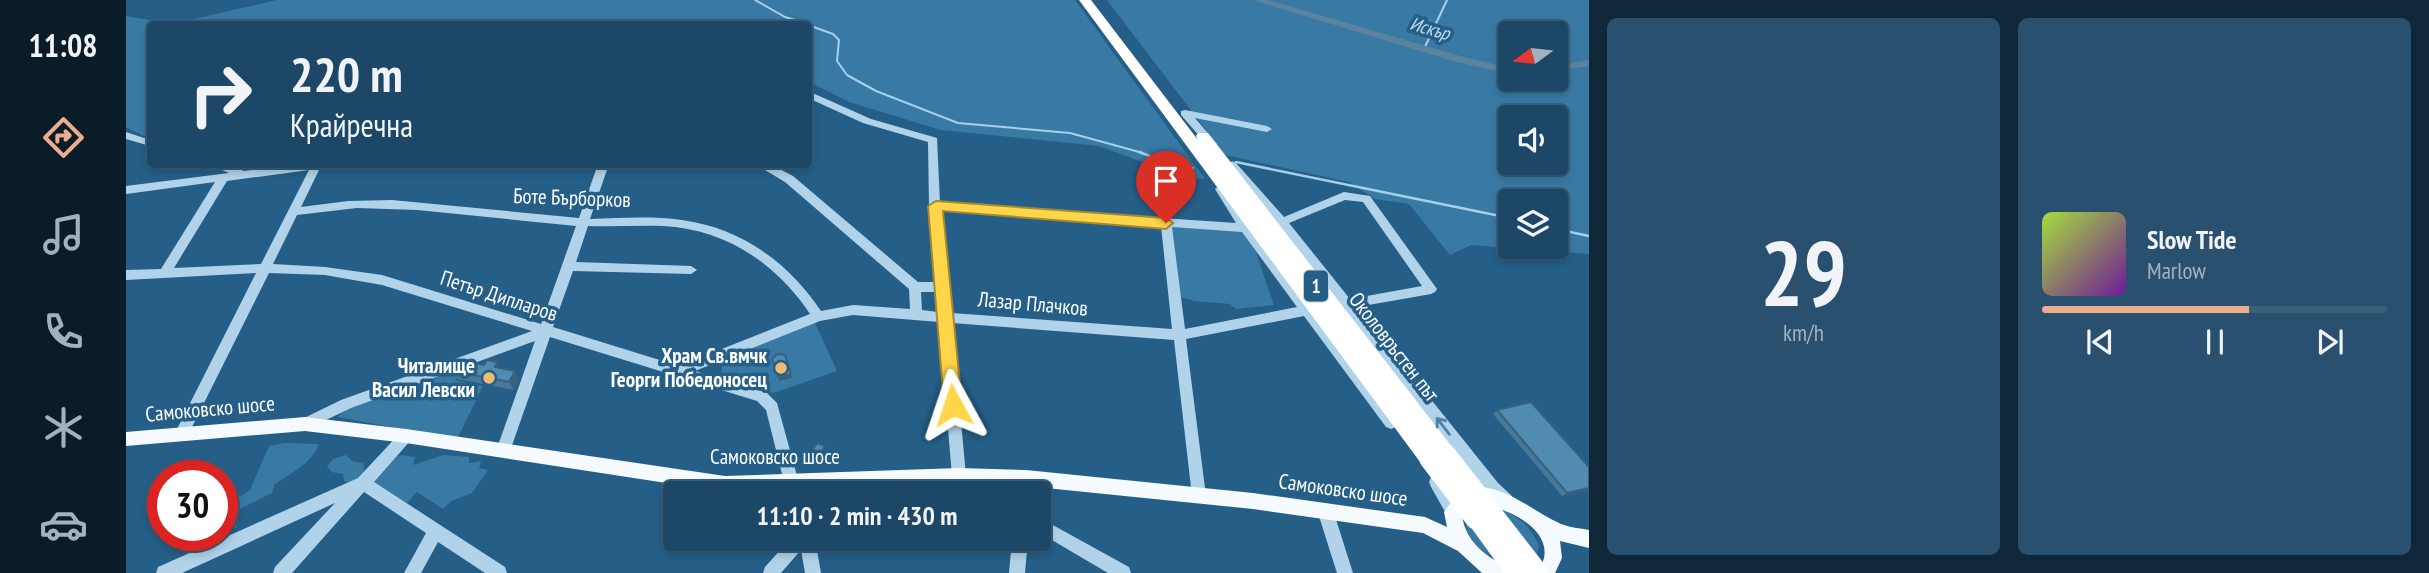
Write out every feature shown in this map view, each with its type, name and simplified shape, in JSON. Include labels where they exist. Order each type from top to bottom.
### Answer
[{"type":"highway","name":"Околовръстен път","points":[[1086,0],[1187,135],[1438,457],[1550,566]]},
{"type":"highway","name":"Околовръстен път","points":[[1099,0],[1438,457],[1518,573]]},
{"type":"main road","name":"Самоковско шосе","points":[[126,439],[305,424],[406,436],[705,481]]},
{"type":"main road","name":"Самоковско шосе","points":[[890,481],[959,476],[992,481]]},
{"type":"main road","name":"Самоковско шосе","points":[[1051,487],[1199,496],[1325,510],[1425,525],[1464,545]]},
{"type":"main road","name":"Самоковско шосе","points":[[1425,525],[1453,515],[1461,499],[1475,494],[1506,500]]},
{"type":"main road","points":[[1506,500],[1558,532],[1589,540]]},
{"type":"main road","points":[[1453,515],[1464,545],[1483,567],[1500,573]]},
{"type":"main road","points":[[1535,520],[1550,538],[1550,566]]},
{"type":"main road","points":[[1550,566],[1562,541],[1589,540]]},
{"type":"street","points":[[812,96],[867,121],[933,140],[936,206],[959,476]]},
{"type":"street","name":"Околовръстен път","points":[[1186,114],[1282,222],[1493,488],[1506,500]]},
{"type":"street","points":[[1186,114],[1267,129]]},
{"type":"street","points":[[126,135],[147,142]]},
{"type":"street","name":"Околовръстен път","points":[[1187,135],[1245,228],[1441,490],[1453,515]]},
{"type":"street","points":[[225,168],[244,175]]},
{"type":"street","points":[[126,190],[296,168]]},
{"type":"street","points":[[182,433],[292,212],[317,168]]},
{"type":"street","points":[[503,451],[603,168]]},
{"type":"street","points":[[768,168],[789,179],[915,287],[943,287]]},
{"type":"street","points":[[165,273],[224,177]]},
{"type":"street","points":[[1282,222],[1344,196],[1366,200],[1430,289],[1346,304]]},
{"type":"street","name":"Боте Бърборков","points":[[292,212],[380,204],[583,222],[647,219],[716,231],[753,247],[778,266],[802,291],[818,316]]},
{"type":"street","points":[[936,206],[1245,228]]},
{"type":"street","points":[[1166,223],[1199,496]]},
{"type":"street","points":[[567,266],[691,270]]},
{"type":"street","name":"Петър Дипларов","points":[[126,275],[265,268],[325,271],[382,280],[479,308],[545,332],[681,370],[766,401],[772,407],[792,481]]},
{"type":"street","points":[[915,287],[916,314]]},
{"type":"street","name":"Лазар Плачков","points":[[681,370],[818,316],[853,310],[1179,335],[1307,310]]},
{"type":"street","points":[[305,424],[346,404],[545,332]]},
{"type":"street","points":[[281,573],[406,436]]},
{"type":"street","points":[[363,484],[499,573]]},
{"type":"street","points":[[164,573],[363,484]]},
{"type":"street","points":[[1325,510],[1345,573]]},
{"type":"street","points":[[412,573],[436,530]]},
{"type":"street","points":[[1051,531],[1123,573]]},
{"type":"street","points":[[771,573],[790,551]]},
{"type":"street","points":[[809,551],[813,573]]},
{"type":"street","points":[[1017,573],[1019,551]]},
{"type":"shaded area","points":[[277,0],[1075,0],[1205,179],[1183,177],[1099,146],[941,130],[849,102],[812,84],[812,21],[186,21]]},
{"type":"shaded area","points":[[1107,0],[1589,0],[1589,254],[1568,252],[1568,189],[1498,189],[1498,247],[1471,245],[1450,255],[1409,204],[1375,199],[1349,182],[1225,155]]},
{"type":"shaded area","points":[[126,16],[155,21],[147,21],[147,138],[126,127]]},
{"type":"shaded area","points":[[1170,227],[1241,228],[1252,241],[1274,305],[1236,309],[1230,304],[1194,301],[1178,296]]},
{"type":"shaded area","points":[[815,323],[837,371],[773,393],[721,376],[723,360]]},
{"type":"shaded area","points":[[465,364],[455,380],[483,386],[457,439],[337,417],[349,408]]},
{"type":"shaded area","points":[[284,443],[318,444],[312,456],[274,485],[272,493],[238,510],[238,495],[250,490],[269,446]]},
{"type":"shaded area","points":[[346,455],[352,461],[364,463],[364,477],[355,484],[344,481],[343,474],[332,472],[327,466],[333,459]]},
{"type":"shaded area","points":[[444,455],[469,457],[469,463],[481,461],[479,468],[488,470],[472,493],[451,501],[443,509],[417,492],[407,503],[372,484],[397,456],[415,457],[413,465]]},
{"type":"shaded area","points":[[1493,505],[1515,516],[1531,532],[1539,547],[1534,562],[1523,564],[1499,560],[1487,554],[1469,535],[1466,512]]},
{"type":"building","name":"Храм Св.вмчк Георги Победоносец","points":[[777,354],[785,355],[791,374],[779,378],[772,359]]},
{"type":"building","points":[[487,360],[497,362],[495,367],[515,371],[509,382],[453,371],[464,361],[484,365]]},
{"type":"building","points":[[1531,402],[1589,467],[1589,488],[1567,493],[1497,410]]},
{"type":"building","points":[[817,443],[825,446],[820,455],[812,451]]},
{"type":"waterway","points":[[755,0],[785,17],[798,21]]},
{"type":"waterway","name":"Искър","points":[[1258,0],[1457,59],[1498,68]]},
{"type":"waterway","points":[[1424,49],[1447,0]]},
{"type":"waterway","points":[[812,26],[833,34],[839,40],[837,61],[847,75],[876,91],[958,123],[1070,133],[1143,153]]},
{"type":"waterway","name":"Искър","points":[[1568,66],[1589,63]]},
{"type":"waterway","points":[[1139,152],[1174,165],[1193,168]]},
{"type":"waterway","points":[[1236,162],[1498,216]]},
{"type":"waterway","points":[[1568,232],[1589,236]]},
{"type":"place","name":"Храм Св.вмчк Георги Победоносец","points":[[781,368]]},
{"type":"place","name":"Читалище Васил Левски","points":[[489,378]]},
{"type":"route","points":[[953,405],[936,206],[947,209],[1166,223]]}]
